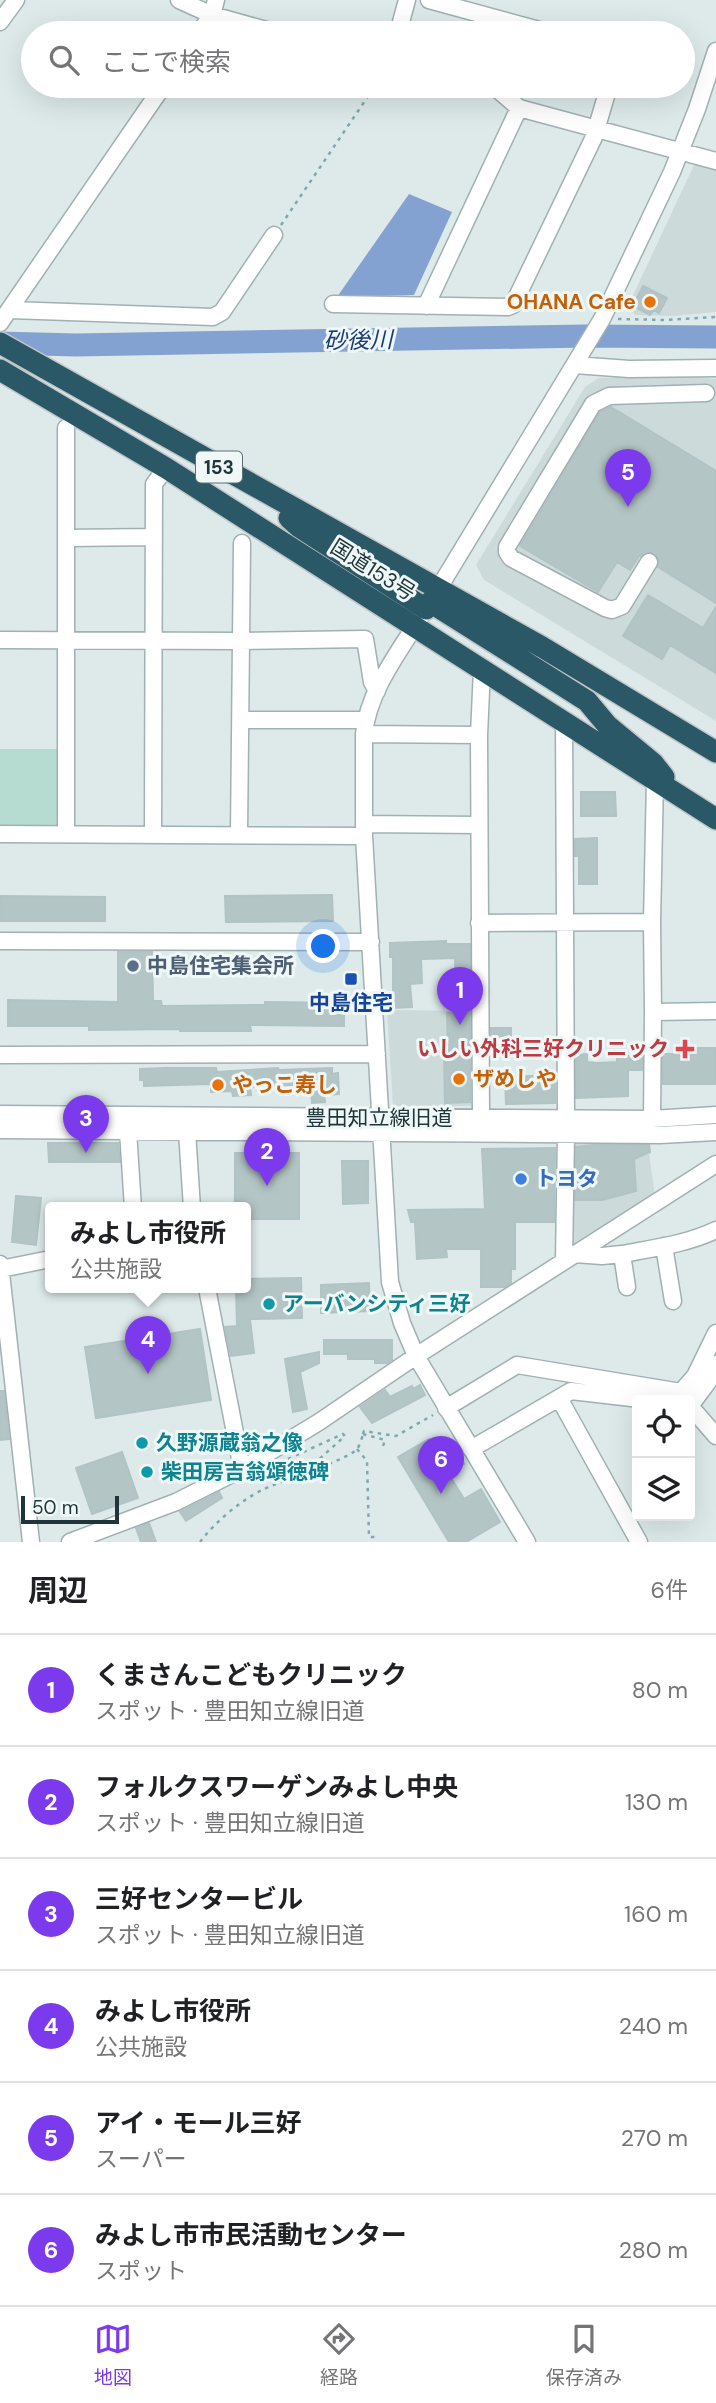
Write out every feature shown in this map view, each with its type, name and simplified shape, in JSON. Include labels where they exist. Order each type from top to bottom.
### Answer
[{"type":"highway","name":"153","points":[[0,343],[253,486],[299,527],[427,607],[587,701],[607,724],[653,763],[678,795]]},
{"type":"highway","name":"国道153号","points":[[0,370],[166,468],[427,607],[542,648],[716,752]]},
{"type":"highway","name":"国道153号","points":[[427,607],[482,669],[716,819]]},
{"type":"street","points":[[0,23],[16,0]]},
{"type":"street","points":[[179,0],[214,8],[247,21]]},
{"type":"street","points":[[401,21],[407,0]]},
{"type":"street","points":[[429,0],[506,21]]},
{"type":"street","points":[[527,1542],[416,1356],[402,1324],[390,1282],[364,830],[365,727],[377,691],[602,318],[640,243],[680,152],[716,51]]},
{"type":"street","points":[[2,320],[155,98]]},
{"type":"street","points":[[507,98],[519,108],[716,161]]},
{"type":"street","points":[[333,304],[513,305],[598,128],[606,98]]},
{"type":"street","points":[[426,306],[519,108]]},
{"type":"street","points":[[2,320],[213,317],[222,312],[274,235]]},
{"type":"street","points":[[575,365],[629,369],[716,368]]},
{"type":"street","points":[[649,562],[622,606],[612,610],[511,558],[507,547],[593,404],[608,396],[706,393]]},
{"type":"street","points":[[66,428],[66,834]]},
{"type":"street","points":[[153,834],[154,484],[166,468]]},
{"type":"street","points":[[67,538],[153,537]]},
{"type":"street","points":[[239,834],[242,543]]},
{"type":"street","points":[[0,640],[365,639],[372,682],[377,691]]},
{"type":"street","points":[[481,1118],[479,735],[482,669]]},
{"type":"street","points":[[241,720],[479,735]]},
{"type":"street","points":[[564,722],[569,1257]]},
{"type":"street","points":[[652,1119],[655,780]]},
{"type":"street","points":[[0,834],[239,834],[479,825]]},
{"type":"street","points":[[480,923],[652,922]]},
{"type":"street","points":[[0,941],[371,942]]},
{"type":"street","points":[[653,1012],[716,1011]]},
{"type":"street","points":[[0,1055],[377,1054]]},
{"type":"street","name":"豊田知立線旧道","points":[[0,1114],[382,1126],[481,1118],[660,1135],[716,1132]]},
{"type":"street","name":"豊田知立線旧道","points":[[0,1130],[566,1126],[716,1115]]},
{"type":"street","points":[[187,1130],[192,1202]]},
{"type":"street","points":[[128,1131],[133,1202]]},
{"type":"street","points":[[71,1542],[112,1535],[242,1469],[319,1423],[416,1356],[716,1164]]},
{"type":"street","points":[[569,1257],[622,1254],[664,1247],[716,1230]]},
{"type":"street","points":[[664,1247],[673,1301]]},
{"type":"street","points":[[622,1254],[626,1287]]},
{"type":"street","points":[[31,1542],[7,1398],[0,1266],[45,1260]]},
{"type":"street","points":[[208,1293],[242,1469]]},
{"type":"street","points":[[446,1408],[517,1365],[681,1392],[695,1376],[716,1333]]},
{"type":"street","points":[[695,1399],[708,1382],[716,1364]]},
{"type":"street","points":[[471,1449],[577,1390],[632,1398]]},
{"type":"street","points":[[559,1398],[639,1542]]},
{"type":"street","points":[[695,1412],[716,1436]]},
{"type":"path","points":[[274,235],[367,98]]},
{"type":"path","points":[[602,318],[665,320],[716,317]]},
{"type":"path","points":[[363,1434],[396,1436],[446,1408]]},
{"type":"path","points":[[286,1460],[343,1434],[345,1436],[304,1473]]},
{"type":"path","points":[[363,1434],[385,1440],[383,1446]]},
{"type":"path","points":[[200,1542],[207,1532],[261,1490],[344,1457],[357,1449],[363,1434]]},
{"type":"path","points":[[357,1449],[368,1461],[369,1539],[376,1537]]},
{"type":"path","points":[[275,1465],[283,1482]]},
{"type":"shaded area","points":[[695,163],[716,168],[716,312],[674,316],[635,315],[628,306]]},
{"type":"shaded area","points":[[677,375],[716,379],[716,721],[484,580],[476,565],[585,387],[599,378]]},
{"type":"shaded area","points":[[387,1010],[474,1011],[476,1106],[393,1106]]},
{"type":"shaded area","points":[[650,1140],[649,1154],[655,1196],[570,1249],[571,1144]]},
{"type":"green space","points":[[0,749],[58,749],[58,826],[0,826]]},
{"type":"water","points":[[409,194],[452,212],[414,295],[337,297]]},
{"type":"building","name":"OHANA Cafe","points":[[643,286],[667,298],[659,313],[654,310],[650,315],[633,306]]},
{"type":"building","points":[[611,407],[716,471],[716,603],[658,567],[658,558],[650,552],[639,556],[630,570],[617,562],[598,592],[520,546],[600,412]]},
{"type":"building","points":[[648,595],[703,628],[716,607],[716,673],[670,645],[662,659],[623,636]]},
{"type":"building","points":[[581,792],[615,792],[616,816],[581,816]]},
{"type":"building","points":[[597,838],[597,884],[579,884],[579,856],[575,856],[575,839]]},
{"type":"building","points":[[332,895],[333,921],[226,922],[225,896]]},
{"type":"building","points":[[0,896],[105,897],[105,921],[0,921]]},
{"type":"building","points":[[446,941],[446,944],[470,944],[470,1102],[445,1103],[447,1013],[456,1012],[455,958],[421,959],[422,983],[410,984],[412,1007],[393,1008],[393,957],[390,957],[390,943]]},
{"type":"building","points":[[118,952],[152,952],[153,1001],[161,1001],[162,1006],[265,1005],[265,1002],[344,1003],[344,1026],[250,1025],[251,1031],[180,1031],[89,1030],[89,1026],[8,1026],[8,1000],[118,1002]]},
{"type":"building","points":[[491,1028],[511,1028],[511,1038],[491,1038]]},
{"type":"building","points":[[691,1048],[716,1048],[716,1084],[663,1084],[663,1054],[691,1054]]},
{"type":"building","points":[[587,1054],[587,1062],[597,1063],[617,1062],[617,1056],[642,1056],[642,1070],[628,1070],[628,1096],[576,1098],[576,1055]]},
{"type":"building","points":[[216,1068],[217,1072],[332,1068],[332,1074],[338,1073],[339,1094],[324,1095],[325,1102],[312,1103],[311,1084],[250,1087],[251,1095],[233,1096],[232,1091],[211,1092],[211,1084],[144,1086],[144,1080],[140,1080],[140,1069]]},
{"type":"building","points":[[555,1075],[555,1103],[506,1104],[505,1077]]},
{"type":"building","points":[[48,1143],[118,1143],[120,1162],[49,1162]]},
{"type":"building","points":[[649,1145],[650,1152],[634,1159],[636,1191],[602,1200],[575,1200],[576,1147]]},
{"type":"building","points":[[555,1148],[554,1222],[515,1222],[515,1269],[511,1269],[511,1283],[505,1287],[481,1287],[481,1249],[446,1249],[447,1257],[417,1259],[415,1222],[411,1222],[408,1210],[485,1209],[482,1149]]},
{"type":"building","points":[[235,1153],[299,1153],[299,1219],[251,1219],[251,1202],[235,1202]]},
{"type":"building","points":[[342,1161],[368,1161],[368,1203],[343,1204]]},
{"type":"building","points":[[16,1196],[41,1198],[36,1245],[12,1242]]},
{"type":"building","name":"アーバンシティ三好","points":[[301,1278],[302,1318],[250,1319],[254,1353],[231,1356],[225,1327],[237,1326],[236,1293],[251,1293],[251,1279]]},
{"type":"building","points":[[369,1283],[370,1311],[321,1313],[321,1285]]},
{"type":"building","points":[[200,1329],[211,1400],[96,1418],[85,1347]]},
{"type":"building","points":[[324,1340],[392,1340],[392,1360],[375,1363],[375,1359],[348,1359],[348,1354],[324,1354]]},
{"type":"building","points":[[319,1352],[319,1363],[300,1372],[307,1409],[293,1412],[285,1359]]},
{"type":"building","points":[[420,1385],[425,1395],[372,1423],[360,1407],[385,1390],[390,1397]]},
{"type":"building","points":[[0,1391],[4,1391],[9,1439],[0,1440]]},
{"type":"building","points":[[429,1439],[438,1455],[453,1446],[464,1464],[448,1473],[464,1499],[481,1489],[500,1522],[466,1542],[449,1542],[398,1457]]},
{"type":"building","points":[[122,1452],[138,1498],[92,1514],[76,1468]]},
{"type":"building","points":[[219,1492],[222,1498],[186,1521],[180,1512]]},
{"type":"building","points":[[149,1523],[156,1542],[141,1542],[136,1528]]},
{"type":"waterway","name":"砂後川","points":[[0,343],[76,345],[586,336],[716,337]]},
{"type":"place","name":"OHANA Cafe","points":[[650,302]]},
{"type":"place","name":"アイ・モール三好","points":[[628,507]]},
{"type":"place","name":"中島住宅集会所","points":[[133,966]]},
{"type":"place","name":"中島住宅","points":[[351,979]]},
{"type":"place","name":"くまさんこどもクリニック","points":[[460,1025]]},
{"type":"place","name":"いしい外科三好クリニック","points":[[685,1049]]},
{"type":"place","name":"ザめしや","points":[[459,1079]]},
{"type":"place","name":"やっこ寿し","points":[[218,1085]]},
{"type":"place","name":"三好センタービル","points":[[86,1153]]},
{"type":"place","name":"トヨタ","points":[[521,1179]]},
{"type":"place","name":"フォルクスワーゲンみよし中央","points":[[267,1186]]},
{"type":"place","name":"アーバンシティ三好","points":[[269,1304]]},
{"type":"place","name":"みよし市役所","points":[[148,1374]]},
{"type":"place","name":"久野源蔵翁之像","points":[[142,1443]]},
{"type":"place","name":"柴田房吉翁頌徳碑","points":[[147,1472]]},
{"type":"place","name":"みよし市市民活動センター","points":[[441,1494]]}]
